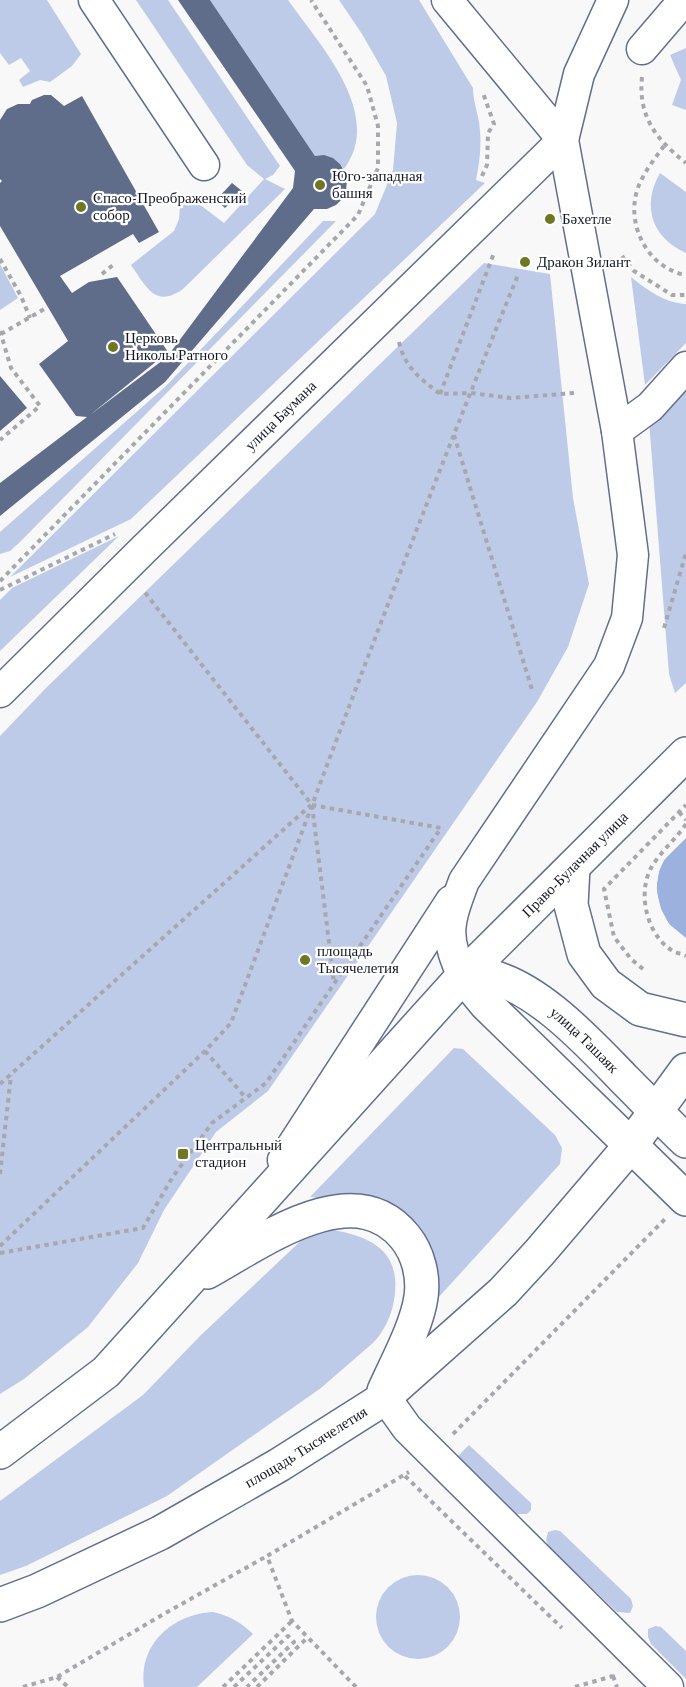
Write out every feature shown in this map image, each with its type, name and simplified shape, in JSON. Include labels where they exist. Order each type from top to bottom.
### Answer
[{"type":"main road","name":"Право-Булачная улица","points":[[463,976],[686,754]]},
{"type":"main road","points":[[573,867],[571,906],[584,954],[606,984],[640,1009],[686,1020]]},
{"type":"main road","name":"улица Ташаяк","points":[[463,976],[481,975],[500,980],[545,1005],[573,1027],[686,1141]]},
{"type":"main road","points":[[0,1452],[106,1372],[463,976],[486,1004],[631,1145],[678,1207]]},
{"type":"main road","name":"площадь Тысячелетия","points":[[0,1605],[37,1591],[160,1533],[279,1464],[383,1399],[503,1292],[631,1145],[686,1070]]},
{"type":"main road","points":[[185,1285],[294,1224],[326,1214],[348,1209],[373,1214],[395,1224],[411,1245],[420,1266],[421,1297],[411,1329],[383,1399]]},
{"type":"street","points":[[94,0],[204,165]]},
{"type":"street","points":[[447,0],[563,140]]},
{"type":"street","points":[[250,1211],[464,881],[609,666],[627,618],[633,555],[616,431],[563,140],[579,74],[613,0]]},
{"type":"street","points":[[642,61],[684,0]]},
{"type":"street","name":"улица Баумана","points":[[0,692],[563,140]]},
{"type":"street","points":[[616,431],[650,407],[686,367]]},
{"type":"street","points":[[463,976],[450,939],[451,916],[464,881]]},
{"type":"street","points":[[383,1399],[407,1428],[668,1687]]},
{"type":"path","points":[[0,581],[358,215],[378,168],[378,126],[367,86],[311,0]]},
{"type":"path","points":[[642,61],[640,93],[648,121],[664,146],[686,163]]},
{"type":"path","points":[[481,179],[487,165],[488,133]]},
{"type":"path","points":[[664,146],[639,185],[635,200],[635,218],[646,249],[667,268],[686,275]]},
{"type":"path","points":[[440,394],[494,253]]},
{"type":"path","points":[[622,256],[634,272],[672,295],[686,295]]},
{"type":"path","points":[[0,259],[21,296],[30,318]]},
{"type":"path","points":[[102,274],[113,265]]},
{"type":"path","points":[[0,1246],[205,1051],[231,1023],[454,434],[518,275]]},
{"type":"path","points":[[0,440],[40,406],[11,368],[1,332],[46,308]]},
{"type":"path","points":[[398,334],[402,356],[414,372],[440,394],[471,393],[511,398],[574,393]]},
{"type":"path","points":[[454,434],[533,693]]},
{"type":"path","points":[[0,590],[124,530]]},
{"type":"path","points":[[664,628],[686,553]]},
{"type":"path","points":[[139,585],[312,805],[334,984]]},
{"type":"path","points":[[0,1252],[143,1228],[172,1178],[212,1123],[266,1083],[441,828],[312,805]]},
{"type":"path","points":[[0,1084],[312,805]]},
{"type":"path","points":[[644,971],[631,959],[614,937],[604,889],[686,805]]},
{"type":"path","points":[[679,812],[686,822],[676,838],[652,866],[646,878],[644,898],[649,921],[658,938],[672,951],[686,956]]},
{"type":"path","points":[[205,1051],[246,1098]]},
{"type":"path","points":[[0,1174],[11,1074]]},
{"type":"path","points":[[23,1687],[57,1677],[405,1476],[433,1454],[678,1207]]},
{"type":"path","points":[[405,1476],[563,1628]]},
{"type":"path","points":[[267,1556],[292,1621],[356,1687]]},
{"type":"path","points":[[223,1687],[292,1621]]},
{"type":"path","points":[[234,1687],[288,1636],[294,1642],[247,1687]]},
{"type":"path","points":[[257,1687],[308,1637]]},
{"type":"path","points":[[604,1668],[613,1676],[617,1687]]},
{"type":"path","points":[[575,1687],[613,1676]]},
{"type":"path","points":[[57,1677],[68,1687]]},
{"type":"shaded area","points":[[0,0],[47,0],[81,54],[72,66],[50,82],[40,80],[23,87],[19,80],[30,71],[21,58],[9,65],[0,53]]},
{"type":"shaded area","points":[[136,0],[168,0],[280,166],[273,175],[265,179],[285,189],[183,289],[165,297],[152,292],[131,265],[174,231],[179,219],[181,194],[224,223],[264,179],[247,165]]},
{"type":"shaded area","points":[[210,0],[288,0],[330,58],[343,80],[352,103],[357,126],[355,148],[344,169],[331,158],[315,156]]},
{"type":"shaded area","points":[[339,0],[419,0],[473,88],[480,137],[476,180],[485,183],[131,519],[10,577],[375,214],[393,170],[397,123],[386,76]]},
{"type":"shaded area","points":[[686,48],[686,110],[672,105],[681,80],[670,55]]},
{"type":"shaded area","points":[[660,173],[686,192],[686,253],[665,239],[653,220],[651,197]]},
{"type":"shaded area","points":[[323,221],[336,221],[19,543],[10,551],[0,554],[0,532],[166,386]]},
{"type":"shaded area","points":[[484,263],[550,274],[573,498],[589,584],[568,647],[537,702],[268,1091],[216,1132],[164,1210],[138,1263],[88,1327],[24,1379],[0,1394],[0,736],[46,688]]},
{"type":"shaded area","points":[[0,264],[18,298],[0,310]]},
{"type":"shaded area","points":[[631,277],[664,298],[686,304],[686,343],[645,385]]},
{"type":"shaded area","points":[[686,383],[686,683],[675,693],[669,674],[649,421]]},
{"type":"shaded area","points":[[119,536],[0,651],[0,600],[12,588]]},
{"type":"shaded area","points":[[686,838],[686,938],[669,924],[664,915],[657,893],[657,882],[663,862]]},
{"type":"shaded area","points":[[454,1048],[463,1049],[555,1135],[562,1148],[560,1164],[427,1310],[424,1264],[368,1203],[310,1197]]},
{"type":"shaded area","points":[[333,1230],[361,1237],[372,1243],[382,1250],[394,1270],[394,1300],[391,1311],[384,1328],[374,1342],[321,1388],[167,1496],[26,1566],[0,1575],[0,1501],[143,1395],[200,1336],[307,1235]]},
{"type":"shaded area","points":[[469,1445],[531,1503],[531,1510],[527,1514],[515,1514],[455,1459]]},
{"type":"shaded area","points":[[560,1531],[631,1599],[633,1606],[630,1613],[617,1612],[549,1547],[546,1540],[548,1532]]},
{"type":"shaded area","points":[[418,1575],[441,1582],[453,1594],[460,1617],[453,1640],[441,1652],[418,1659],[395,1652],[383,1640],[376,1617],[383,1594],[395,1582]]},
{"type":"shaded area","points":[[213,1612],[225,1615],[253,1634],[197,1687],[144,1687],[147,1657],[161,1634],[184,1619]]},
{"type":"shaded area","points":[[661,1627],[686,1651],[686,1679],[651,1644],[648,1629]]},
{"type":"pier","points":[[686,835],[686,838],[664,860],[659,871],[656,889],[661,909],[669,924],[686,938],[686,941],[666,926],[658,910],[653,889],[656,870],[661,859]]},
{"type":"building","points":[[178,0],[210,0],[315,156],[324,155],[340,164],[345,172],[346,190],[343,198],[336,205],[327,209],[314,209],[165,382],[0,516],[0,483],[87,417],[76,416],[39,364],[68,341],[0,226],[0,183],[2,181],[0,179],[0,120],[7,109],[18,104],[30,104],[32,100],[44,95],[51,95],[64,106],[82,96],[159,232],[139,243],[133,234],[60,276],[72,293],[89,282],[117,277],[168,352],[90,415],[167,357],[293,188],[295,171]]},
{"type":"building","points":[[232,183],[242,191],[225,208],[216,200]]},
{"type":"building","points":[[0,376],[27,408],[0,431]]},
{"type":"place","name":"Юго-западная башня","points":[[320,185]]},
{"type":"place","name":"Спасо-Преображенский собор","points":[[81,207]]},
{"type":"place","name":"Бәхетле","points":[[550,219]]},
{"type":"place","name":"Дракон Зилант","points":[[525,262]]},
{"type":"place","name":"Церковь Николы Ратного","points":[[113,347]]},
{"type":"place","name":"площадь Тысячелетия","points":[[305,960]]},
{"type":"place","name":"Центральный стадион","points":[[183,1154]]}]
